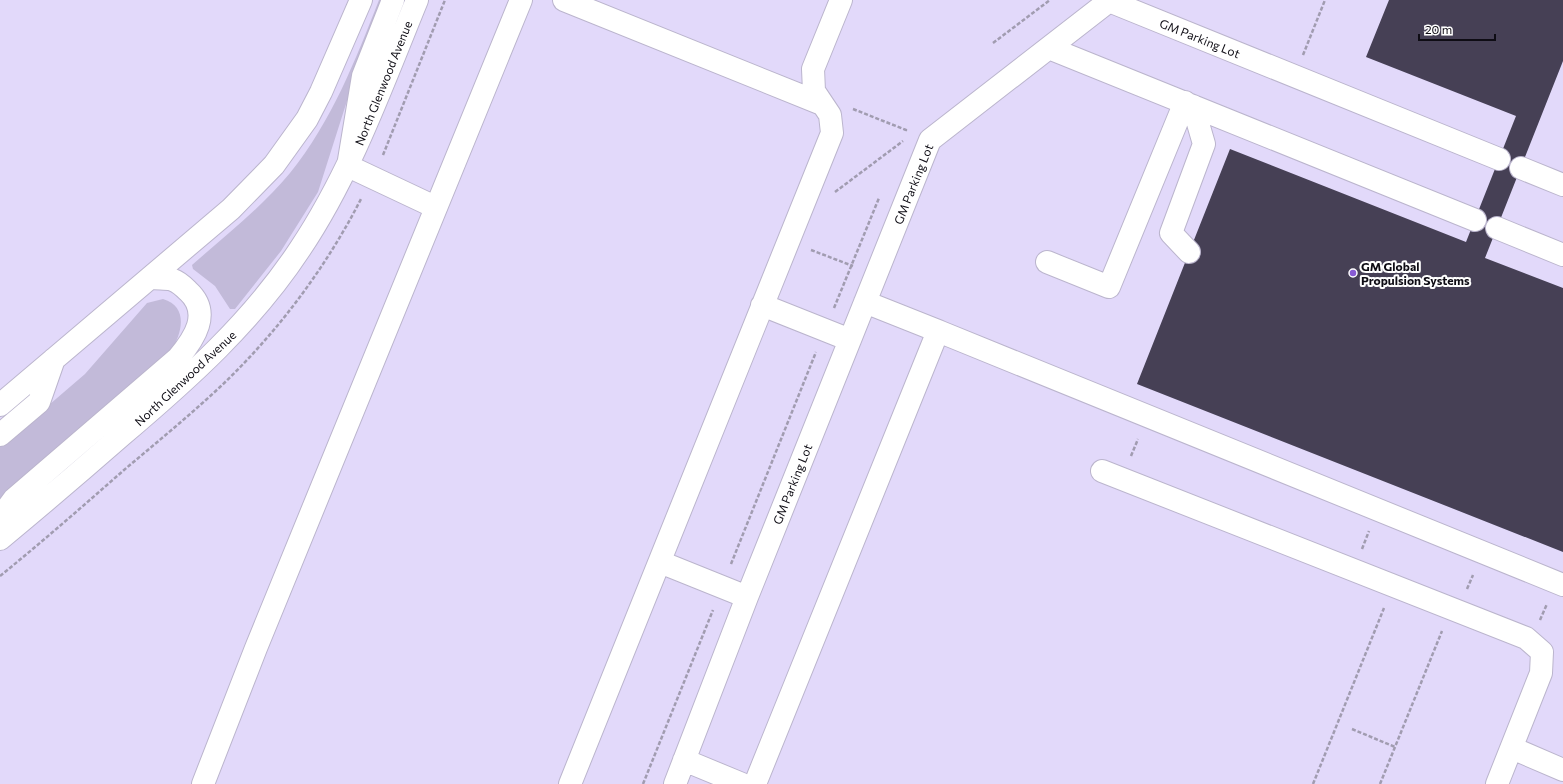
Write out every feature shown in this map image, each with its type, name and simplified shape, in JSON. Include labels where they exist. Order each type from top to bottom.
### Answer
[{"type":"street","points":[[0,405],[152,278],[253,188],[292,142],[321,92],[361,0]]},
{"type":"street","name":"North Glenwood Avenue","points":[[348,166],[363,76],[393,0]]},
{"type":"street","name":"North Glenwood Avenue","points":[[0,539],[175,390],[209,359],[242,324],[300,250],[325,210],[348,166],[417,0]]},
{"type":"street","points":[[203,784],[256,648],[435,207],[521,0]]},
{"type":"street","points":[[564,0],[822,104]]},
{"type":"street","points":[[570,784],[832,133],[830,115],[814,91],[813,69],[841,0]]},
{"type":"street","name":"GM Parking Lot","points":[[675,784],[747,597],[930,140],[1109,1],[1499,159]]},
{"type":"street","points":[[1049,48],[1475,220]]},
{"type":"street","points":[[1189,104],[1204,144],[1171,233],[1190,252]]},
{"type":"street","points":[[1047,262],[1109,287],[1189,104]]},
{"type":"street","points":[[348,166],[435,207]]},
{"type":"street","points":[[1521,168],[1563,185]]},
{"type":"street","points":[[1497,228],[1563,255]]},
{"type":"street","name":"North Glenwood Avenue","points":[[0,518],[14,499],[178,358],[197,333],[200,318],[199,306],[193,295],[173,280],[152,278]]},
{"type":"street","points":[[866,302],[1563,585]]},
{"type":"street","points":[[762,305],[850,340]]},
{"type":"street","points":[[755,784],[938,331]]},
{"type":"street","points":[[0,435],[39,402],[55,358]]},
{"type":"street","points":[[1102,471],[1526,638],[1542,652],[1542,673],[1497,784]]},
{"type":"street","points":[[660,562],[747,597]]},
{"type":"street","points":[[1512,748],[1563,770]]},
{"type":"street","points":[[684,760],[742,784]]},
{"type":"path","points":[[382,157],[445,0]]},
{"type":"path","points":[[993,43],[1050,0]]},
{"type":"path","points":[[1301,59],[1325,0]]},
{"type":"path","points":[[822,104],[844,106],[906,130],[898,149]]},
{"type":"path","points":[[833,194],[908,137]]},
{"type":"path","points":[[643,784],[881,193]]},
{"type":"path","points":[[1122,479],[1140,436]]},
{"type":"path","points":[[1360,555],[1371,528]]},
{"type":"path","points":[[1380,784],[1445,623],[1464,597],[1474,571]]},
{"type":"path","points":[[1313,784],[1394,585]]},
{"type":"path","points":[[1352,729],[1395,747]]},
{"type":"shaded area","points":[[0,0],[1563,0],[1563,784],[0,784]]},
{"type":"shaded area","points":[[379,0],[386,0],[353,82],[318,192],[281,251],[235,309],[230,309],[215,286],[193,269],[192,265],[268,198],[305,153],[318,133],[341,90]]},
{"type":"shaded area","points":[[163,299],[177,308],[180,314],[180,329],[171,351],[0,502],[0,447],[85,374],[147,303]]},
{"type":"building","name":"GM Global Propulsion Systems","points":[[1389,0],[1563,0],[1563,61],[1485,258],[1563,288],[1563,552],[1137,384],[1230,149],[1466,242],[1516,116],[1366,57]]},
{"type":"place","name":"GM Global Propulsion Systems","points":[[1353,273]]}]
